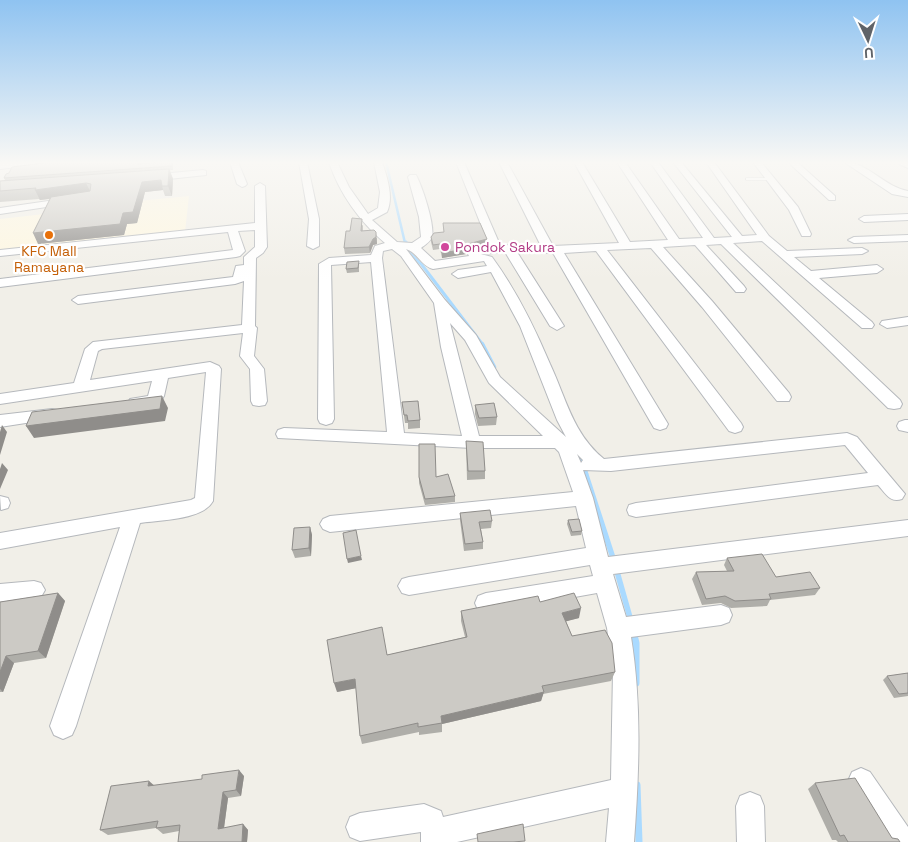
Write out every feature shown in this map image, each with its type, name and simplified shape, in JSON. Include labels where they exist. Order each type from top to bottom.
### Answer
[{"type":"street","points":[[0,211],[66,201]]},
{"type":"street","points":[[249,325],[250,257],[259,251],[261,247],[260,201]]},
{"type":"street","points":[[310,201],[314,220],[313,246]]},
{"type":"street","points":[[354,201],[376,230],[433,265],[485,257],[494,268],[518,309],[570,430],[596,465]]},
{"type":"street","points":[[366,219],[383,210],[385,201]]},
{"type":"street","points":[[396,438],[376,258],[379,248],[423,242],[426,233],[419,201]]},
{"type":"street","points":[[476,201],[496,248]]},
{"type":"street","points":[[525,201],[553,250],[660,424]]},
{"type":"street","points":[[601,201],[626,245]]},
{"type":"street","points":[[648,201],[675,242]]},
{"type":"street","points":[[685,201],[717,241],[894,404]]},
{"type":"street","points":[[709,201],[740,240]]},
{"type":"street","points":[[738,201],[765,238],[867,325]]},
{"type":"street","points":[[788,201],[806,234]]},
{"type":"street","points":[[864,219],[908,217]]},
{"type":"street","points":[[0,253],[260,226]]},
{"type":"street","points":[[0,283],[236,254],[239,251],[232,229]]},
{"type":"street","points":[[473,259],[476,252],[496,248],[510,250],[553,250],[765,238]]},
{"type":"street","points":[[854,240],[908,238]]},
{"type":"street","points":[[698,242],[740,289]]},
{"type":"street","points":[[654,244],[707,304],[783,397]]},
{"type":"street","points":[[403,245],[405,254],[440,303],[471,338],[494,380],[568,448],[575,466],[606,567],[627,627],[624,791],[620,842]]},
{"type":"street","points":[[599,247],[735,427]]},
{"type":"street","points":[[71,274],[79,250]]},
{"type":"street","points":[[510,250],[557,326]]},
{"type":"street","points":[[784,254],[862,251]]},
{"type":"street","points":[[326,419],[325,264],[329,261],[376,258]]},
{"type":"street","points":[[78,300],[235,280],[240,278],[240,269],[250,267]]},
{"type":"street","points":[[458,274],[494,268]]},
{"type":"street","points":[[809,275],[877,269]]},
{"type":"street","points":[[440,303],[448,347],[472,442]]},
{"type":"street","points":[[887,324],[908,321]]},
{"type":"street","points":[[80,387],[92,349],[98,345],[250,328],[247,356],[257,368],[259,400]]},
{"type":"street","points":[[0,399],[210,367],[214,369],[204,501],[196,506],[0,541]]},
{"type":"street","points":[[118,406],[153,400],[156,396],[161,375]]},
{"type":"street","points":[[0,421],[68,412]]},
{"type":"street","points":[[284,434],[472,442],[562,442]]},
{"type":"street","points":[[575,466],[621,464],[843,439],[851,441],[896,494]]},
{"type":"street","points":[[636,510],[883,478]]},
{"type":"street","points":[[330,524],[584,498]]},
{"type":"street","points":[[63,726],[133,517]]},
{"type":"street","points":[[409,586],[606,567],[908,528]]},
{"type":"street","points":[[486,603],[606,567]]},
{"type":"street","points":[[0,593],[34,590]]},
{"type":"street","points":[[627,627],[721,615]]},
{"type":"street","points":[[861,781],[901,842]]},
{"type":"street","points":[[360,827],[424,818],[431,821],[435,837],[624,791]]},
{"type":"street","points":[[750,806],[752,842]]},
{"type":"shaded area","points":[[135,201],[188,201],[185,232],[0,256],[0,219],[53,213],[56,209]]},
{"type":"building","points":[[49,201],[136,201],[133,212],[123,213],[120,224],[33,233]]},
{"type":"building","points":[[352,218],[362,219],[361,231],[374,230],[376,232],[376,237],[369,247],[344,248],[346,231],[350,231]]},
{"type":"building","points":[[443,223],[480,223],[487,239],[468,244],[469,246],[466,249],[442,253],[440,244],[433,245],[431,237],[434,233],[444,232]]},
{"type":"building","points":[[359,261],[358,268],[346,269],[347,262]]},
{"type":"building","points":[[162,396],[160,409],[26,426],[32,412]]},
{"type":"building","points":[[418,401],[420,420],[408,421],[407,415],[404,415],[402,402]]},
{"type":"building","points":[[494,403],[497,417],[479,418],[475,405]]},
{"type":"building","points":[[466,441],[483,442],[485,471],[468,471]]},
{"type":"building","points":[[419,444],[435,444],[436,477],[448,474],[455,496],[425,499],[419,477]]},
{"type":"building","points":[[490,510],[492,521],[479,522],[483,542],[465,544],[460,513]]},
{"type":"building","points":[[579,519],[582,531],[572,532],[568,520]]},
{"type":"building","points":[[310,527],[309,548],[292,550],[294,528]]},
{"type":"building","points":[[356,530],[361,556],[347,559],[343,533]]},
{"type":"building","points":[[762,554],[776,577],[810,572],[820,588],[769,594],[771,599],[735,601],[725,596],[706,599],[696,572],[734,571],[727,558]]},
{"type":"building","points":[[58,593],[38,651],[6,656],[0,672],[0,602]]},
{"type":"building","points":[[574,593],[581,608],[562,613],[572,636],[605,630],[612,643],[615,672],[542,686],[544,692],[441,716],[442,723],[418,727],[418,723],[360,736],[355,679],[334,683],[327,640],[382,627],[387,655],[467,637],[461,611],[538,596],[540,602]]},
{"type":"building","points":[[908,673],[908,693],[899,694],[887,676]]},
{"type":"building","points":[[239,770],[236,790],[223,792],[218,829],[243,824],[242,842],[178,842],[180,825],[156,828],[158,821],[100,830],[111,786],[149,781],[148,786],[202,779],[202,775]]},
{"type":"building","points":[[855,778],[892,838],[898,839],[900,842],[848,842],[844,835],[840,836],[815,783]]},
{"type":"building","points":[[523,824],[525,841],[478,842],[477,834]]},
{"type":"waterway","points":[[395,201],[405,243]]},
{"type":"waterway","points":[[406,242],[404,248],[422,265],[483,345]]},
{"type":"waterway","points":[[482,344],[494,367]]},
{"type":"waterway","points":[[577,452],[586,474]]},
{"type":"waterway","points":[[585,472],[614,561]]},
{"type":"waterway","points":[[616,568],[631,621]]},
{"type":"waterway","points":[[633,631],[634,637]]},
{"type":"waterway","points":[[634,635],[636,643],[636,683]]},
{"type":"waterway","points":[[637,785],[639,842]]},
{"type":"place","name":"KFC Mall Ramayana","points":[[49,235]]},
{"type":"place","name":"Pondok Sakura","points":[[445,247]]}]
